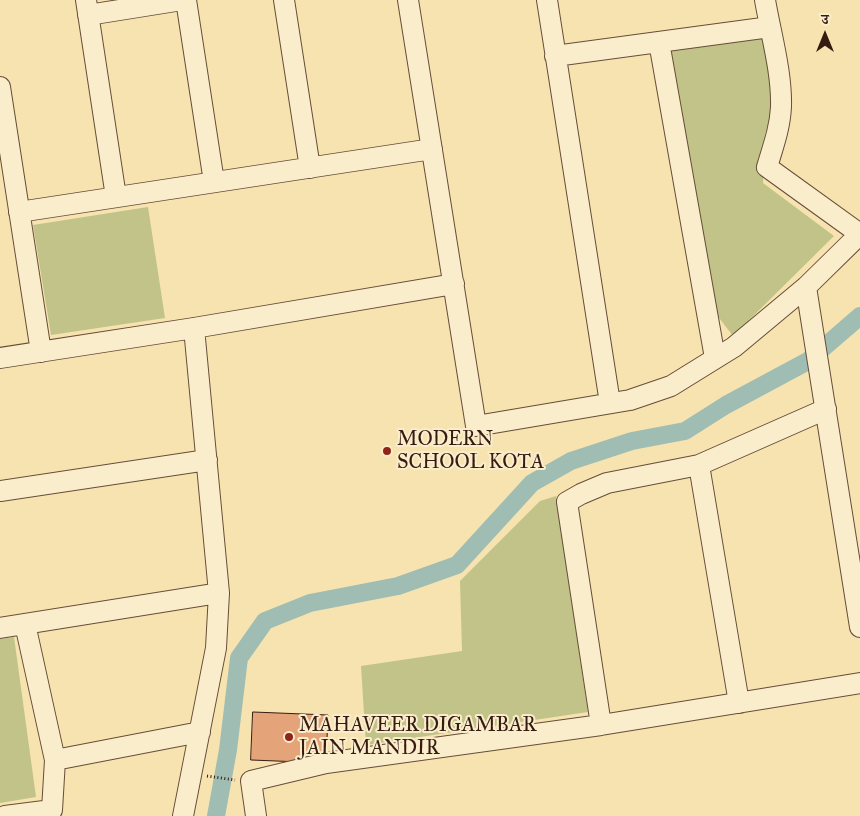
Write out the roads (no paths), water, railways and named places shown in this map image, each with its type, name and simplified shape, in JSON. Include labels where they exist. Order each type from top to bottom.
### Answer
[{"type":"street","points":[[116,197],[87,8],[182,0]]},
{"type":"street","points":[[186,0],[214,182]]},
{"type":"street","points":[[284,0],[310,168]]},
{"type":"street","points":[[408,0],[476,426],[630,400],[671,386],[734,347],[806,287],[860,234],[768,167],[778,133],[781,106],[778,75],[765,0]]},
{"type":"street","points":[[546,0],[610,404]]},
{"type":"street","points":[[555,56],[770,27]]},
{"type":"street","points":[[659,42],[715,358]]},
{"type":"street","points":[[0,87],[41,352]]},
{"type":"street","points":[[19,212],[432,149]]},
{"type":"street","points":[[0,358],[194,328],[454,284]]},
{"type":"street","points":[[806,287],[860,627]]},
{"type":"street","points":[[183,816],[216,648],[219,594],[194,328]]},
{"type":"street","points":[[601,725],[567,502],[607,482],[699,465],[826,409]]},
{"type":"street","points":[[0,491],[207,460]]},
{"type":"street","points":[[699,465],[739,703]]},
{"type":"street","points":[[0,628],[219,594]]},
{"type":"street","points":[[5,816],[52,810],[55,760],[25,624]]},
{"type":"street","points":[[256,816],[251,781],[326,763],[601,725],[860,683]]},
{"type":"street","points":[[55,760],[200,732]]},
{"type":"waterway","points":[[216,816],[228,750],[239,658],[265,621],[310,603],[398,586],[457,565],[532,483],[571,461],[632,441],[685,431],[726,405],[808,361],[860,316]]},
{"type":"place","name":"MODERN SCHOOL KOTA","points":[[387,451]]},
{"type":"place","name":"MAHAVEER DIGAMBAR JAIN MANDIR","points":[[289,737]]}]
